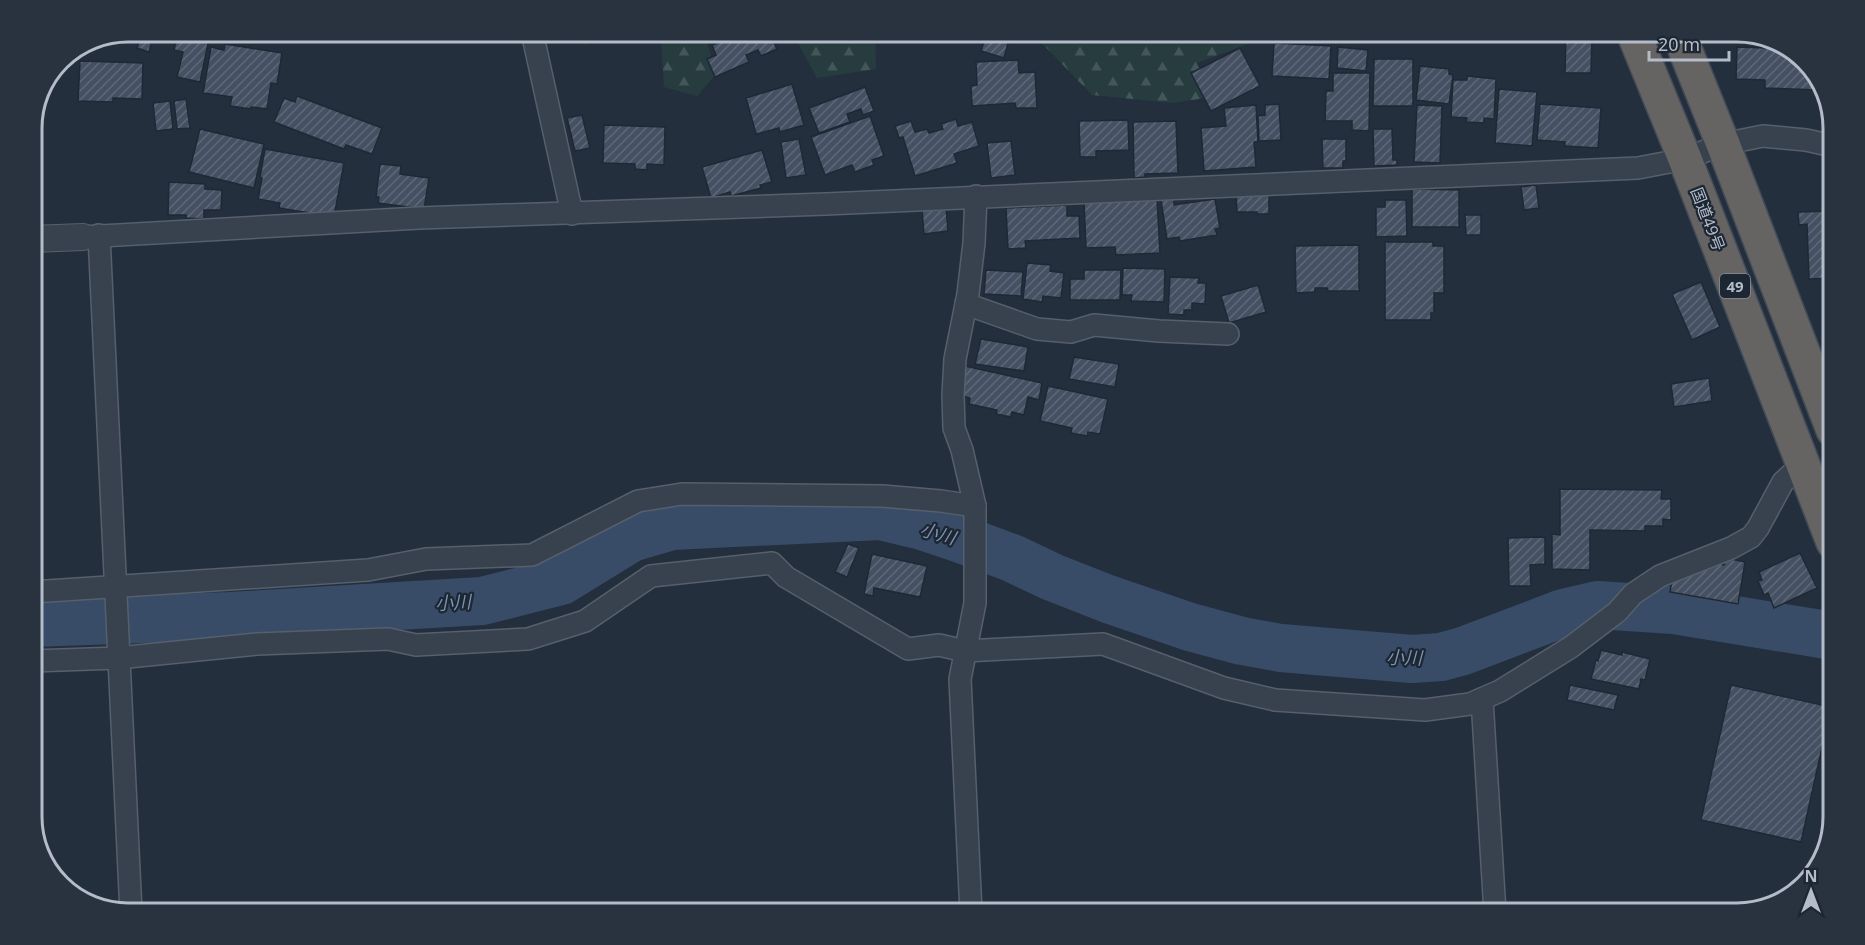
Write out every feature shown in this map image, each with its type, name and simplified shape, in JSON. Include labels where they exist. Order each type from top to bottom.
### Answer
[{"type":"highway","name":"国道49号","points":[[1637,42],[1823,515]]},
{"type":"highway","name":"49","points":[[1682,42],[1823,404]]},
{"type":"street","points":[[534,42],[572,214]]},
{"type":"street","points":[[42,238],[419,218],[572,214],[1638,168],[1685,159],[1723,144],[1763,136],[1823,144]]},
{"type":"street","points":[[970,903],[960,679],[975,603],[975,506],[962,450],[954,429],[953,395],[956,359],[974,243],[976,196]]},
{"type":"street","points":[[91,236],[115,588],[130,903]]},
{"type":"street","points":[[966,304],[1037,329],[1071,332],[1094,325],[1228,334]]},
{"type":"street","points":[[42,661],[118,658],[269,644],[388,639],[416,645],[528,639],[585,621],[651,576],[772,563],[786,577],[908,649],[939,645],[965,651],[1103,644],[1224,688],[1275,699],[1425,710],[1470,704],[1500,691],[1572,647],[1617,612],[1633,594],[1660,576],[1731,548],[1751,537],[1783,482],[1804,463]]},
{"type":"street","points":[[42,592],[368,570],[426,558],[532,555],[638,501],[682,494],[882,496],[975,506]]},
{"type":"street","points":[[1482,699],[1494,903]]},
{"type":"green space","points":[[661,42],[707,42],[717,73],[697,96],[664,87]]},
{"type":"green space","points":[[797,42],[875,42],[876,69],[817,78]]},
{"type":"green space","points":[[1041,42],[1253,42],[1197,63],[1211,97],[1173,103],[1092,95]]},
{"type":"building","points":[[139,42],[152,42],[149,52],[137,48]]},
{"type":"building","points":[[176,42],[208,42],[200,82],[177,77],[183,52],[174,50]]},
{"type":"building","points":[[720,42],[774,42],[777,49],[761,56],[758,50],[746,55],[749,62],[715,77],[707,59],[716,55],[712,45]]},
{"type":"building","points":[[984,42],[1008,43],[1004,58],[981,51]]},
{"type":"building","points":[[1566,42],[1592,42],[1591,73],[1565,73]]},
{"type":"building","points":[[1274,43],[1331,46],[1329,79],[1272,76]]},
{"type":"building","points":[[225,44],[282,53],[277,84],[271,83],[267,109],[230,106],[232,97],[203,93],[211,47],[224,50]]},
{"type":"building","points":[[1338,47],[1368,50],[1366,71],[1337,68]]},
{"type":"building","points":[[1737,47],[1765,48],[1775,51],[1794,63],[1814,90],[1765,88],[1765,80],[1736,79]]},
{"type":"building","points":[[1240,48],[1260,86],[1211,111],[1191,73]]},
{"type":"building","points":[[1374,59],[1413,59],[1413,106],[1373,106]]},
{"type":"building","points":[[1018,60],[1019,73],[1035,72],[1037,108],[1016,108],[1015,103],[972,106],[971,86],[977,85],[976,62]]},
{"type":"building","points":[[80,61],[143,63],[142,99],[113,98],[113,102],[78,101]]},
{"type":"building","points":[[1420,66],[1449,69],[1449,74],[1453,75],[1449,104],[1416,100]]},
{"type":"building","points":[[1333,73],[1370,73],[1369,131],[1352,130],[1352,121],[1325,121],[1326,91],[1333,91]]},
{"type":"building","points":[[1467,76],[1496,79],[1494,119],[1484,118],[1484,123],[1466,122],[1467,118],[1451,117],[1453,80],[1467,80]]},
{"type":"building","points":[[792,84],[804,125],[780,132],[779,128],[756,134],[746,98]]},
{"type":"building","points":[[865,87],[874,111],[863,115],[861,109],[847,114],[850,122],[819,133],[809,108]]},
{"type":"building","points":[[1499,89],[1537,92],[1532,146],[1495,143]]},
{"type":"building","points":[[297,96],[382,128],[372,154],[346,145],[344,149],[274,122],[284,98],[295,102]]},
{"type":"building","points":[[186,99],[190,128],[177,129],[174,101]]},
{"type":"building","points":[[170,101],[173,129],[156,131],[153,103]]},
{"type":"building","points":[[1279,104],[1281,140],[1259,141],[1258,116],[1265,115],[1265,105]]},
{"type":"building","points":[[1540,104],[1601,108],[1598,148],[1565,146],[1565,142],[1537,140]]},
{"type":"building","points":[[1256,105],[1258,142],[1254,142],[1256,167],[1204,171],[1201,128],[1226,126],[1224,108]]},
{"type":"building","points":[[1417,105],[1442,106],[1440,163],[1414,162]]},
{"type":"building","points":[[582,115],[590,148],[575,151],[567,118]]},
{"type":"building","points":[[870,116],[884,156],[872,160],[874,165],[855,172],[852,165],[825,175],[811,137]]},
{"type":"building","points":[[956,119],[958,126],[972,122],[979,146],[954,154],[957,163],[915,176],[903,137],[899,138],[895,126],[911,121],[915,132],[927,129],[929,133],[943,129],[941,124]]},
{"type":"building","points":[[1128,120],[1129,150],[1096,151],[1096,157],[1080,157],[1079,121]]},
{"type":"building","points":[[1176,121],[1178,173],[1145,174],[1145,177],[1134,178],[1133,122]]},
{"type":"building","points":[[604,125],[665,127],[664,165],[647,164],[647,170],[635,169],[635,164],[603,163]]},
{"type":"building","points":[[200,129],[264,144],[254,188],[189,172]]},
{"type":"building","points":[[1373,129],[1392,129],[1393,160],[1397,160],[1397,165],[1374,166]]},
{"type":"building","points":[[799,139],[806,175],[786,178],[781,142]]},
{"type":"building","points":[[1322,139],[1346,139],[1346,161],[1343,161],[1343,168],[1323,168]]},
{"type":"building","points":[[1011,141],[1015,175],[991,178],[987,143]]},
{"type":"building","points":[[265,149],[344,163],[334,217],[279,208],[280,203],[258,199]]},
{"type":"building","points":[[762,150],[772,182],[760,185],[761,188],[731,196],[730,192],[711,198],[702,167]]},
{"type":"building","points":[[380,164],[401,166],[400,174],[429,178],[424,209],[378,203],[379,197],[376,197]]},
{"type":"building","points":[[169,182],[205,184],[205,189],[222,190],[221,210],[204,210],[204,219],[186,218],[186,215],[168,215]]},
{"type":"building","points":[[1536,185],[1539,208],[1524,210],[1521,187]]},
{"type":"building","points":[[1412,189],[1459,190],[1459,227],[1412,227]]},
{"type":"building","points":[[1236,194],[1269,194],[1269,214],[1237,212]]},
{"type":"building","points":[[1157,199],[1160,253],[1116,255],[1115,247],[1086,248],[1084,202]]},
{"type":"building","points":[[1174,199],[1174,205],[1215,199],[1220,228],[1215,229],[1217,235],[1180,241],[1179,237],[1167,239],[1161,200]]},
{"type":"building","points":[[1385,200],[1406,200],[1407,236],[1376,237],[1376,207],[1385,207]]},
{"type":"building","points":[[1067,205],[1067,216],[1079,216],[1080,238],[1025,241],[1026,248],[1008,249],[1006,208]]},
{"type":"building","points":[[946,207],[948,231],[924,234],[922,210]]},
{"type":"building","points":[[1823,211],[1823,278],[1809,279],[1807,224],[1799,225],[1798,212]]},
{"type":"building","points":[[1465,215],[1481,215],[1481,235],[1466,235]]},
{"type":"building","points":[[1385,242],[1433,242],[1433,246],[1444,246],[1444,293],[1434,293],[1434,313],[1431,313],[1431,320],[1385,320]]},
{"type":"building","points":[[1359,245],[1359,291],[1328,291],[1327,288],[1315,288],[1315,292],[1296,293],[1295,246]]},
{"type":"building","points":[[1027,263],[1051,265],[1050,271],[1064,273],[1061,298],[1043,296],[1042,302],[1023,299]]},
{"type":"building","points":[[1123,268],[1165,269],[1164,302],[1131,301],[1132,295],[1122,295]]},
{"type":"building","points":[[986,270],[1023,272],[1021,296],[984,294]]},
{"type":"building","points":[[1084,270],[1121,270],[1120,300],[1070,300],[1070,279],[1084,279]]},
{"type":"building","points":[[1170,277],[1199,278],[1198,283],[1206,283],[1205,304],[1192,303],[1192,310],[1184,310],[1184,315],[1168,314]]},
{"type":"building","points":[[1701,282],[1720,327],[1692,340],[1672,294]]},
{"type":"building","points":[[1258,285],[1266,312],[1229,323],[1221,296]]},
{"type":"building","points":[[981,339],[1028,347],[1024,371],[975,364]]},
{"type":"building","points":[[1074,357],[1119,364],[1115,387],[1069,379]]},
{"type":"building","points":[[965,366],[1042,383],[1039,400],[1028,397],[1024,415],[1012,412],[1011,417],[996,414],[997,410],[969,404],[970,398],[958,395]]},
{"type":"building","points":[[1709,378],[1712,401],[1674,407],[1671,384]]},
{"type":"building","points":[[1048,386],[1108,399],[1100,434],[1088,432],[1087,436],[1071,433],[1072,428],[1040,421]]},
{"type":"building","points":[[1560,489],[1662,490],[1661,499],[1671,499],[1671,520],[1663,519],[1663,526],[1645,526],[1645,531],[1590,530],[1590,570],[1552,569],[1552,534],[1560,535]]},
{"type":"building","points":[[1545,537],[1545,564],[1530,565],[1531,586],[1509,586],[1508,538]]},
{"type":"building","points":[[848,544],[859,548],[847,577],[835,572]]},
{"type":"building","points":[[1800,553],[1817,588],[1774,608],[1768,593],[1764,595],[1758,581],[1762,580],[1759,572]]},
{"type":"building","points":[[872,554],[927,566],[920,597],[874,588],[873,596],[864,594]]},
{"type":"building","points":[[1726,558],[1745,562],[1738,604],[1670,592],[1672,580],[1708,562],[1724,565]]},
{"type":"building","points":[[1601,650],[1622,655],[1622,652],[1650,659],[1645,680],[1641,679],[1639,689],[1591,679]]},
{"type":"building","points":[[1570,685],[1618,695],[1614,710],[1567,700]]},
{"type":"building","points":[[1731,685],[1823,705],[1823,743],[1801,842],[1701,820]]},
{"type":"waterway","name":"小川","points":[[42,623],[230,616],[482,601],[561,581],[631,538],[672,526],[880,516],[958,538],[1012,558],[1108,599],[1190,627],[1242,641],[1281,648],[1412,659],[1441,657],[1463,651],[1563,613],[1597,605],[1674,610],[1823,634]]}]
